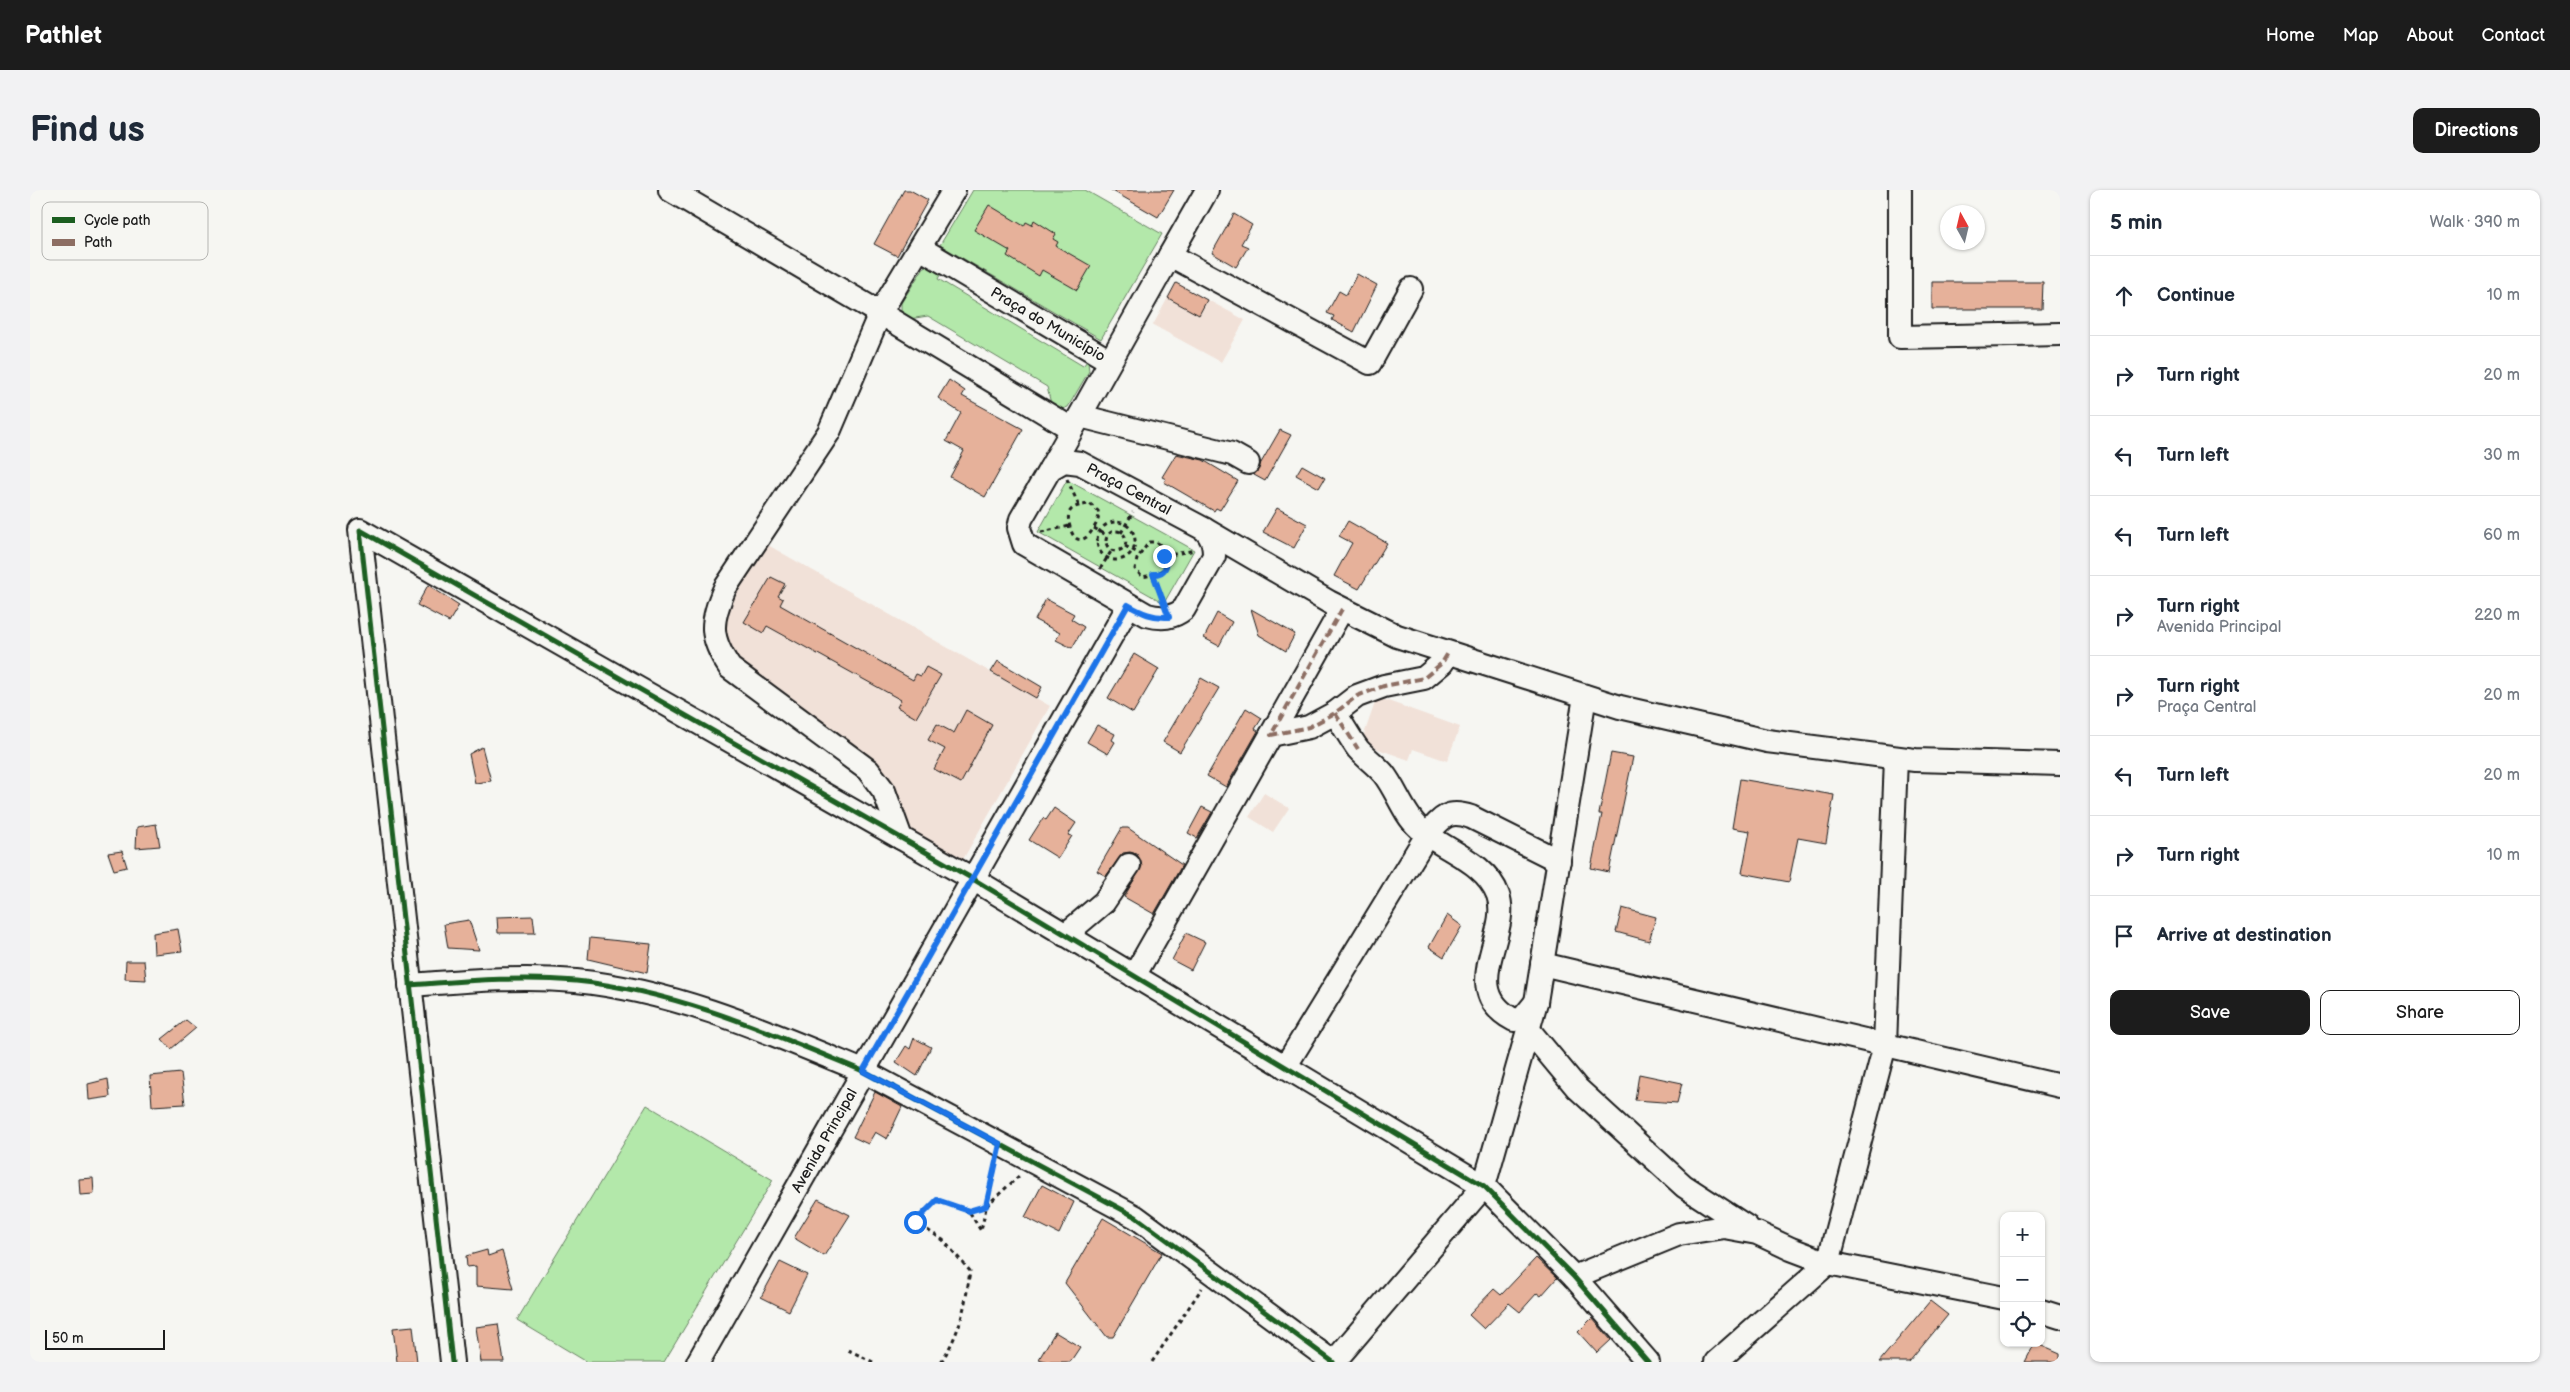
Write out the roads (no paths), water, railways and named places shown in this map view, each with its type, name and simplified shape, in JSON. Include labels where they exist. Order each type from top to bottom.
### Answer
[{"type":"street","points":[[670,190],[704,199],[880,313],[1076,422],[1232,454],[1248,463]]},
{"type":"street","points":[[901,838],[884,792],[868,770],[730,668],[717,649],[712,631],[716,609],[725,588],[829,432],[880,313],[954,190]]},
{"type":"street","points":[[1110,361],[1207,190]]},
{"type":"street","points":[[1900,190],[1900,337],[2060,334]]},
{"type":"street","name":"Praça do Município","points":[[920,248],[1110,361],[1054,466]]},
{"type":"street","points":[[1170,255],[1370,363],[1411,289]]},
{"type":"street","name":"Praça Central","points":[[1054,466],[1080,463],[1143,496],[1209,538],[1397,636],[1620,707],[1766,741],[1896,758],[2060,764]]},
{"type":"street","points":[[1054,466],[1021,520],[1020,535],[1024,544],[1030,550],[1147,615],[1158,618],[1169,617],[1178,614],[1184,609],[1214,556],[1209,538]]},
{"type":"street","points":[[452,1362],[360,530],[973,879],[1484,1186],[1574,1277],[1648,1362]]},
{"type":"street","name":"Avenida Principal","points":[[698,1362],[1128,605]]},
{"type":"street","points":[[1134,976],[1342,608]]},
{"type":"street","points":[[1271,735],[1309,727],[1336,713],[1357,696],[1384,686],[1424,678],[1442,663],[1448,653]]},
{"type":"street","points":[[410,985],[492,979],[576,981],[674,999],[764,1031],[863,1071],[1136,1216],[1334,1362],[1484,1186],[1536,1002],[1586,696]]},
{"type":"street","points":[[1336,713],[1358,749],[1383,773],[1416,826],[1440,845],[1463,856],[1489,879],[1499,896],[1500,921],[1486,971],[1490,995],[1503,1015],[1514,1020],[1523,1018],[1536,1002]]},
{"type":"street","points":[[1716,1362],[1828,1263],[1885,1046],[1896,758]]},
{"type":"street","points":[[1285,1066],[1427,834],[1445,816],[1458,813],[1559,861]]},
{"type":"street","points":[[1065,935],[1100,906],[1129,865]]},
{"type":"street","points":[[1542,964],[2060,1086]]},
{"type":"street","points":[[1528,1029],[1577,1088],[1684,1186],[1757,1233],[1791,1250],[1828,1263],[2000,1297]]},
{"type":"street","points":[[1574,1277],[1679,1234],[1724,1227],[1757,1233]]},
{"type":"street","points":[[2045,1312],[2060,1318]]}]
